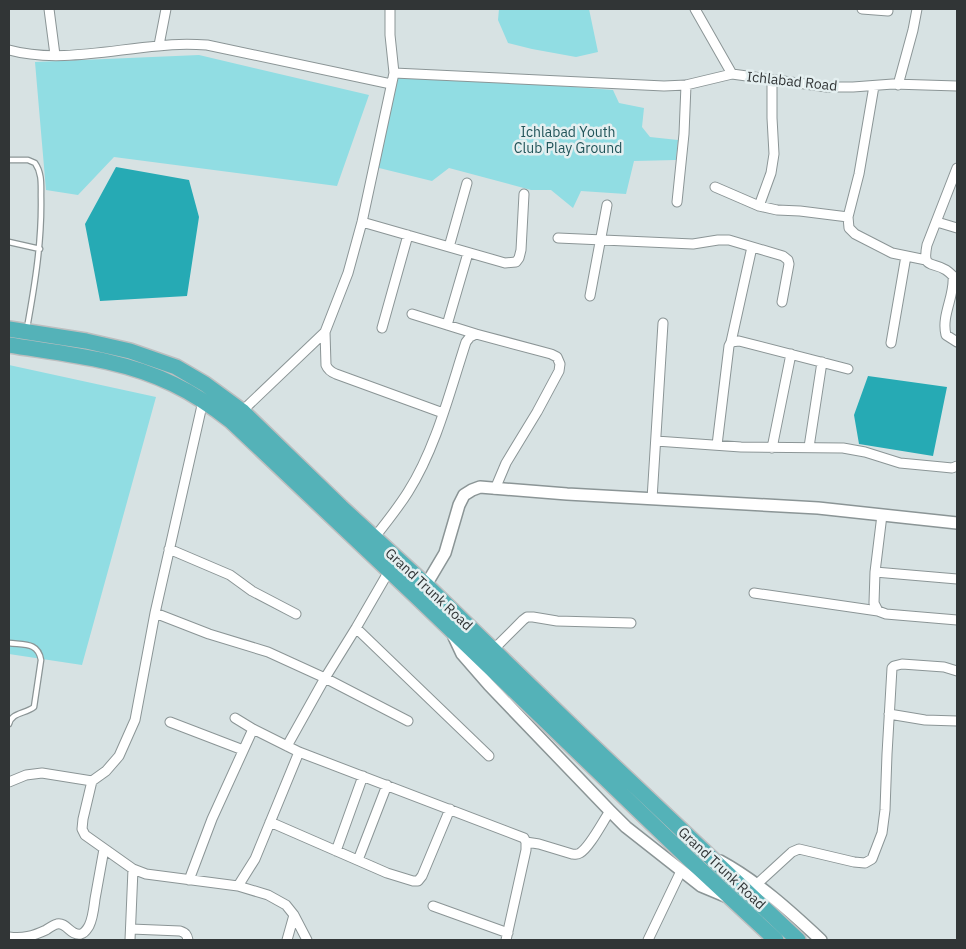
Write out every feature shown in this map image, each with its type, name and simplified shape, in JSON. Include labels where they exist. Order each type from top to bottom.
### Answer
[{"type":"highway","name":"Grand Trunk Road","points":[[9,329],[86,341],[130,351],[176,367],[205,384],[389,570],[776,940]]},
{"type":"highway","name":"Grand Trunk Road","points":[[9,345],[105,361],[143,372],[173,383],[203,401],[237,416],[426,585],[798,940]]},
{"type":"street","points":[[49,9],[56,55]]},
{"type":"street","points":[[159,46],[166,9]]},
{"type":"street","points":[[390,9],[390,43],[394,73],[362,222],[348,273],[325,332],[326,365],[329,371],[336,374],[444,413]]},
{"type":"street","name":"Ichlabad Road","points":[[695,9],[732,74],[827,87],[957,86]]},
{"type":"street","points":[[862,9],[888,11]]},
{"type":"street","points":[[898,85],[917,9]]},
{"type":"street","points":[[9,50],[56,55],[92,54],[186,44],[207,45],[392,84]]},
{"type":"street","points":[[394,73],[655,86],[686,85],[732,74]]},
{"type":"street","points":[[759,206],[771,173],[774,154],[772,80]]},
{"type":"street","points":[[677,202],[684,134],[686,85]]},
{"type":"street","points":[[874,86],[859,174],[848,217],[849,228],[855,234],[892,254],[926,260],[930,264],[946,270],[953,276],[944,328],[946,335],[957,342]]},
{"type":"street","points":[[926,260],[928,245],[957,168]]},
{"type":"street","points":[[449,247],[467,183]]},
{"type":"street","points":[[715,187],[759,206],[777,210],[848,217]]},
{"type":"street","points":[[362,222],[505,263],[516,262],[521,250],[524,194]]},
{"type":"street","points":[[590,296],[607,204]]},
{"type":"street","points":[[937,222],[957,228]]},
{"type":"street","points":[[382,328],[408,235]]},
{"type":"street","points":[[558,238],[693,244],[729,240],[783,256],[788,260],[789,264],[782,302]]},
{"type":"street","points":[[717,446],[729,346],[752,247]]},
{"type":"street","points":[[447,325],[468,253]]},
{"type":"street","points":[[891,342],[906,256]]},
{"type":"street","points":[[412,314],[557,357],[560,371],[506,463],[495,489]]},
{"type":"street","points":[[652,498],[663,323]]},
{"type":"street","points":[[237,416],[325,332]]},
{"type":"street","points":[[374,538],[409,491],[437,434],[466,342],[470,336],[476,334]]},
{"type":"street","points":[[731,342],[739,341],[848,369]]},
{"type":"street","points":[[772,448],[791,354]]},
{"type":"street","points":[[809,447],[822,362]]},
{"type":"street","points":[[9,782],[26,775],[42,773],[92,780],[106,771],[118,756],[135,720],[155,613],[203,401]]},
{"type":"street","points":[[656,441],[717,446],[843,448],[854,449],[900,463],[952,468],[957,466]]},
{"type":"street","points":[[426,585],[445,553],[459,505],[464,495],[480,487],[567,494],[818,508],[957,523]]},
{"type":"street","points":[[878,611],[874,603],[882,515]]},
{"type":"street","points":[[169,549],[230,575],[252,591],[296,614]]},
{"type":"street","points":[[287,746],[389,570]]},
{"type":"street","points":[[876,572],[957,579]]},
{"type":"street","points":[[754,593],[878,611],[886,614],[957,620]]},
{"type":"street","points":[[155,613],[209,634],[268,652],[325,678],[408,721]]},
{"type":"street","points":[[493,650],[527,617],[557,621],[631,623]]},
{"type":"street","points":[[356,628],[489,756]]},
{"type":"street","points":[[450,628],[462,654],[610,812],[626,827],[701,886],[731,899]]},
{"type":"street","points":[[756,885],[792,852],[799,850],[854,862],[865,863],[872,859],[882,833],[885,810],[892,668],[902,664],[957,671]]},
{"type":"street","points":[[889,714],[925,720],[957,721]]},
{"type":"street","points":[[234,718],[299,752],[524,838],[526,850],[507,936],[433,906]]},
{"type":"street","points":[[170,722],[243,750]]},
{"type":"street","points":[[189,880],[212,819],[253,728]]},
{"type":"street","points":[[238,886],[255,859],[299,752]]},
{"type":"street","points":[[336,851],[363,776]]},
{"type":"street","points":[[92,780],[83,819],[82,829],[84,835],[133,869],[146,874],[238,886],[268,895],[286,904],[307,940]]},
{"type":"street","points":[[358,860],[387,785]]},
{"type":"street","points":[[270,822],[387,873],[418,881],[422,876],[450,809]]},
{"type":"street","points":[[526,842],[578,854],[588,845],[610,812]]},
{"type":"street","points":[[9,937],[27,938],[56,924],[66,927],[72,933],[79,934],[85,932],[89,926],[93,910],[104,849]]},
{"type":"street","points":[[707,854],[736,870],[756,885],[821,940]]},
{"type":"street","points":[[130,940],[133,869]]},
{"type":"street","points":[[648,940],[681,871]]},
{"type":"street","points":[[287,940],[294,915]]},
{"type":"street","points":[[130,930],[180,931],[187,935],[188,940]]},
{"type":"lane","points":[[9,160],[28,160],[35,163],[40,169],[42,215],[40,249],[26,332]]},
{"type":"lane","points":[[9,242],[40,249]]},
{"type":"lane","points":[[9,643],[36,648],[40,653],[41,660],[34,707],[29,711],[14,715],[9,724]]},
{"type":"green space","points":[[499,9],[589,9],[598,52],[576,57],[508,43],[498,20]]},
{"type":"green space","points":[[199,55],[369,95],[337,186],[114,157],[78,195],[46,190],[35,62]]},
{"type":"green space","name":"Ichlabad Youth Club Play Ground","points":[[394,73],[613,90],[619,103],[644,108],[642,127],[650,137],[678,140],[676,160],[634,161],[626,194],[581,191],[573,208],[551,190],[531,190],[449,168],[432,181],[375,167]]},
{"type":"green space","points":[[9,365],[156,397],[82,665],[9,654]]},
{"type":"shaded area","points":[[116,167],[189,180],[199,217],[187,296],[100,301],[85,224]]},
{"type":"shaded area","points":[[868,376],[947,387],[933,456],[859,444],[854,415]]}]
